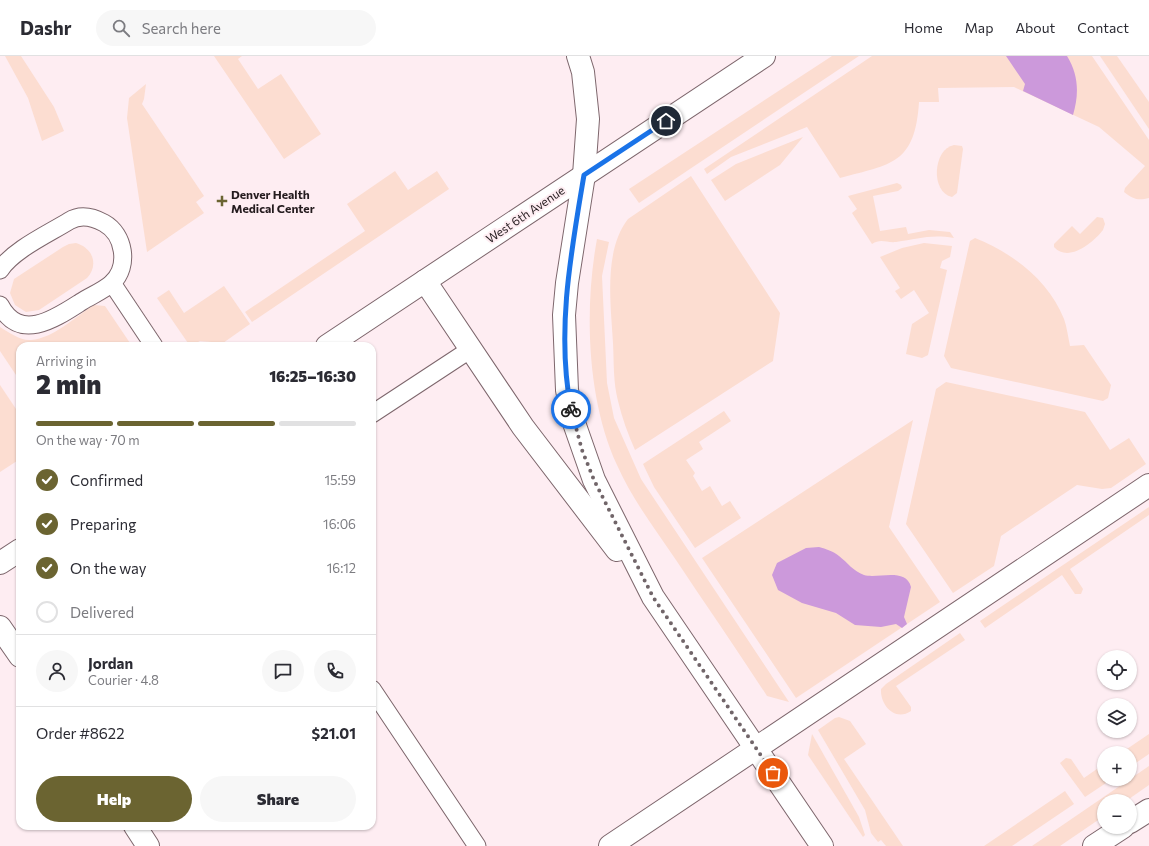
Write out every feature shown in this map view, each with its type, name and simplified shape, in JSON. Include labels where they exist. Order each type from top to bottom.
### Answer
[{"type":"street","points":[[578,56],[583,72],[588,120],[584,175],[567,283],[564,315],[567,390],[573,420],[594,480],[653,597]]},
{"type":"street","name":"West 6th Avenue","points":[[333,342],[764,56]]},
{"type":"street","points":[[425,281],[523,427],[653,597],[822,846]]},
{"type":"street","points":[[610,846],[1149,485]]},
{"type":"street","points":[[0,563],[16,553]]},
{"type":"street","points":[[0,627],[16,650]]},
{"type":"street","points":[[1137,818],[1149,810]]},
{"type":"street","points":[[138,830],[148,846]]},
{"type":"street","points":[[1094,846],[1112,834]]},
{"type":"lane","points":[[0,270],[9,258],[72,219],[84,217],[97,219],[108,225],[117,235],[122,247],[123,260],[112,283],[55,319],[44,324],[31,325],[20,323],[9,316],[0,305]]},
{"type":"lane","points":[[112,283],[151,342]]},
{"type":"lane","points":[[376,411],[471,349]]},
{"type":"lane","points":[[376,695],[477,846]]},
{"type":"shaded area","points":[[5,56],[21,56],[54,107],[64,131],[42,141],[28,98]]},
{"type":"shaded area","points":[[214,56],[242,56],[238,59],[258,89],[281,74],[321,134],[284,159]]},
{"type":"shaded area","points":[[832,56],[859,56],[639,203],[629,189]]},
{"type":"shaded area","points":[[872,56],[1092,56],[1149,140],[1149,198],[1136,199],[1124,192],[1125,188],[1145,166],[1099,127],[1014,87],[938,88],[939,102],[919,102],[917,122],[906,150],[898,158],[874,169],[840,178],[807,127],[731,157],[707,174],[704,169]]},
{"type":"shaded area","points":[[1006,56],[1067,56],[1074,70],[1077,85],[1073,115],[1023,91],[1025,84]]},
{"type":"shaded area","points":[[1100,56],[1117,56],[1149,102],[1149,129]]},
{"type":"shaded area","points":[[146,84],[142,104],[204,196],[196,202],[204,213],[147,252],[127,118],[129,98]]},
{"type":"shaded area","points":[[803,137],[780,165],[725,201],[711,180],[736,164]]},
{"type":"shaded area","points":[[954,145],[962,146],[963,149],[957,193],[952,197],[945,193],[940,187],[937,179],[937,171],[938,162],[942,154],[947,148]]},
{"type":"shaded area","points":[[395,171],[408,190],[437,171],[449,189],[252,322],[245,312],[365,231],[347,204]]},
{"type":"shaded area","points":[[691,176],[780,313],[773,361],[635,450],[621,414],[614,380],[610,279],[615,247],[620,232],[628,219]]},
{"type":"shaded area","points":[[897,183],[901,185],[902,188],[898,191],[873,196],[880,231],[906,227],[908,234],[929,230],[950,232],[954,238],[931,237],[896,242],[878,241],[872,244],[852,213],[857,209],[848,196]]},
{"type":"shaded area","points":[[1097,217],[1103,218],[1105,224],[1103,230],[1087,245],[1073,252],[1066,253],[1054,247],[1054,244],[1072,226],[1080,234]]},
{"type":"shaded area","points":[[975,238],[1002,251],[1015,260],[1039,280],[1049,292],[1064,319],[1070,346],[1084,345],[1111,385],[1108,398],[1103,401],[951,368],[944,356],[970,241]]},
{"type":"shaded area","points":[[597,239],[609,242],[602,276],[607,383],[614,418],[641,479],[789,702],[767,696],[644,514],[617,465],[599,412],[591,354],[590,295]]},
{"type":"shaded area","points":[[76,243],[87,249],[92,258],[93,268],[87,278],[39,310],[26,312],[15,305],[10,293],[14,279],[63,247]]},
{"type":"shaded area","points":[[924,243],[952,246],[950,257],[942,261],[940,268],[947,270],[928,355],[922,358],[906,354],[912,324],[929,313],[914,290],[901,299],[895,291],[900,288],[880,257],[902,248]]},
{"type":"shaded area","points":[[224,286],[250,324],[224,342],[187,342],[157,298],[169,290],[184,313]]},
{"type":"shaded area","points":[[94,305],[105,306],[129,342],[16,342],[16,375],[0,351],[0,327],[15,336],[31,340],[48,335],[64,326]]},
{"type":"shaded area","points":[[946,382],[1085,412],[1110,450],[1129,438],[1146,464],[1111,488],[1102,489],[1077,485],[1001,536],[994,566],[953,593],[906,524],[936,389]]},
{"type":"shaded area","points":[[0,385],[16,409],[16,462],[0,472]]},
{"type":"shaded area","points":[[724,411],[731,421],[699,442],[703,449],[686,460],[695,473],[693,476],[702,491],[710,486],[722,506],[730,501],[741,518],[695,548],[654,487],[643,464]]},
{"type":"shaded area","points":[[913,420],[889,527],[940,602],[796,698],[702,558]]},
{"type":"shaded area","points":[[1149,507],[1149,515],[1070,569],[1083,589],[1081,594],[1075,594],[1062,575],[985,628],[980,621]]},
{"type":"shaded area","points":[[819,547],[834,553],[864,575],[898,575],[904,577],[911,587],[904,617],[907,624],[902,628],[896,624],[881,627],[855,625],[836,613],[802,603],[778,590],[772,575],[777,563],[806,548]]},
{"type":"shaded area","points":[[960,633],[965,640],[896,686],[911,707],[911,711],[905,714],[899,714],[890,710],[883,701],[881,689]]},
{"type":"shaded area","points":[[839,717],[850,721],[866,744],[844,759],[903,846],[886,846],[881,840],[878,842],[871,833],[865,810],[818,730],[835,718]]},
{"type":"shaded area","points":[[812,734],[859,817],[865,835],[863,837],[808,755]]},
{"type":"shaded area","points":[[1149,734],[1149,754],[1137,762],[1137,746],[1131,746]]},
{"type":"shaded area","points":[[1066,758],[1071,759],[1084,778],[1097,769],[1097,786],[1102,786],[1085,797],[1060,763]]},
{"type":"shaded area","points":[[1149,766],[1149,785],[1136,794],[1108,794],[1120,786],[1137,786],[1137,774]]},
{"type":"shaded area","points":[[1065,791],[1074,804],[1012,846],[984,846]]},
{"type":"shaded area","points":[[1097,802],[1097,821],[1060,846],[1032,846]]},
{"type":"way so far","points":[[571,409],[582,450],[594,480],[653,597],[773,773]]},
{"type":"place","name":"Denver Health Medical Center","points":[[222,201]]},
{"type":"route","points":[[571,409],[567,390],[564,315],[567,283],[584,175],[666,121]]}]
